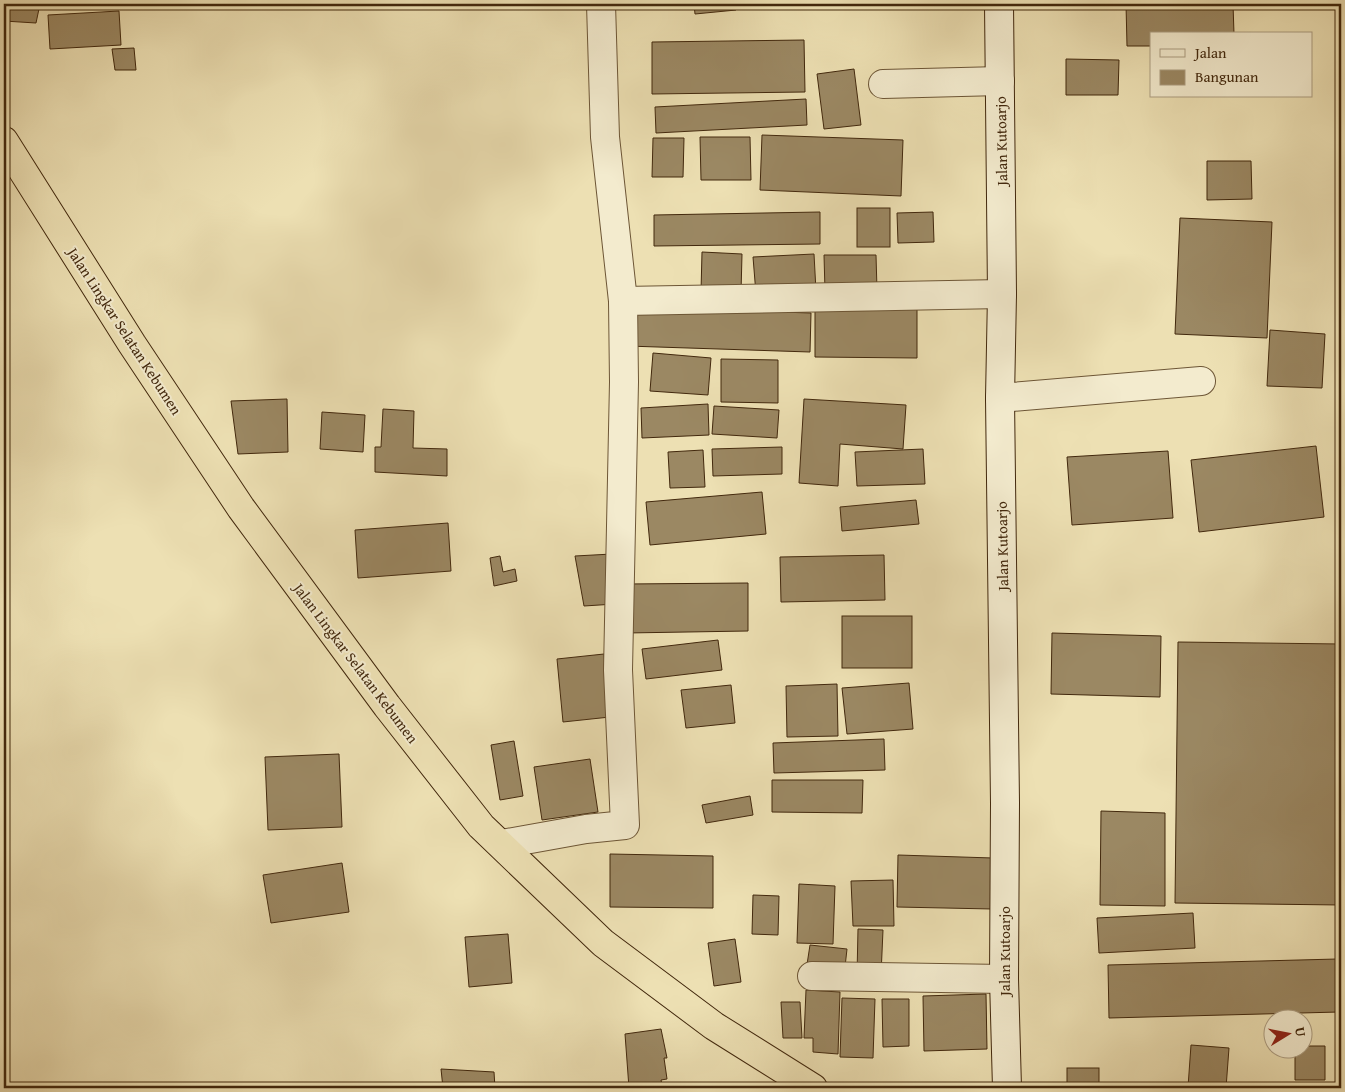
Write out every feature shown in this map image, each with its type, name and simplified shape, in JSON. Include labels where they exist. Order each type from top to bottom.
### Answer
[{"type":"highway","name":"Jalan Lingkar Selatan Kebumen","points":[[4,141],[132,344],[241,508],[387,706],[480,826],[502,844],[603,943],[714,1026],[814,1088]]},
{"type":"street","points":[[502,844],[586,829],[625,825],[618,670],[624,301],[605,137],[601,4]]},
{"type":"street","name":"Jalan Kutoarjo","points":[[999,4],[1002,294],[1000,398],[1006,802],[1004,979],[1007,1088]]},
{"type":"street","points":[[883,84],[1000,81]]},
{"type":"street","points":[[624,301],[1002,294]]},
{"type":"street","points":[[1000,398],[1201,381]]},
{"type":"street","points":[[812,976],[1004,979]]},
{"type":"building","points":[[4,4],[40,4],[36,23],[4,21]]},
{"type":"building","points":[[694,4],[736,4],[736,10],[695,14]]},
{"type":"building","points":[[1126,4],[1233,4],[1234,32],[1150,32],[1150,46],[1127,46]]},
{"type":"building","points":[[119,11],[121,45],[50,49],[48,15]]},
{"type":"building","points":[[804,40],[805,92],[652,94],[652,42]]},
{"type":"building","points":[[134,48],[136,70],[115,70],[112,49]]},
{"type":"building","points":[[1066,59],[1119,60],[1118,95],[1066,95]]},
{"type":"building","points":[[854,69],[861,125],[824,129],[817,74]]},
{"type":"building","points":[[806,99],[807,125],[656,133],[655,107]]},
{"type":"building","points":[[762,135],[903,140],[901,196],[760,190]]},
{"type":"building","points":[[700,137],[750,137],[751,180],[701,180]]},
{"type":"building","points":[[653,138],[684,138],[683,177],[652,177]]},
{"type":"building","points":[[1207,161],[1251,161],[1252,199],[1207,200]]},
{"type":"building","points":[[857,208],[890,208],[890,247],[857,247]]},
{"type":"building","points":[[820,212],[820,244],[654,246],[654,215]]},
{"type":"building","points":[[933,212],[934,242],[898,243],[897,213]]},
{"type":"building","points":[[1180,218],[1272,222],[1267,338],[1175,334]]},
{"type":"building","points":[[702,252],[742,254],[741,293],[701,292]]},
{"type":"building","points":[[814,254],[816,291],[756,294],[753,257]]},
{"type":"building","points":[[824,255],[876,255],[877,290],[825,291]]},
{"type":"building","points":[[628,307],[811,313],[810,352],[627,346]]},
{"type":"building","points":[[815,308],[917,309],[917,358],[815,357]]},
{"type":"building","points":[[1270,330],[1325,334],[1322,388],[1267,386]]},
{"type":"building","points":[[653,353],[711,358],[708,395],[650,391]]},
{"type":"building","points":[[721,359],[778,360],[778,403],[721,402]]},
{"type":"building","points":[[287,399],[288,452],[238,454],[231,401]]},
{"type":"building","points":[[804,399],[906,405],[903,449],[840,444],[838,486],[799,483]]},
{"type":"building","points":[[708,404],[709,435],[642,438],[641,408]]},
{"type":"building","points":[[714,406],[779,410],[777,438],[712,434]]},
{"type":"building","points":[[383,409],[414,411],[413,448],[447,449],[447,476],[375,472],[375,447],[381,447]]},
{"type":"building","points":[[322,412],[365,415],[363,452],[320,449]]},
{"type":"building","points":[[1316,446],[1324,517],[1199,532],[1191,460]]},
{"type":"building","points":[[782,447],[782,474],[713,476],[712,449]]},
{"type":"building","points":[[923,449],[925,484],[857,486],[855,452]]},
{"type":"building","points":[[703,450],[705,487],[670,488],[668,452]]},
{"type":"building","points":[[1168,451],[1173,518],[1072,525],[1067,457]]},
{"type":"building","points":[[762,492],[766,534],[650,545],[646,502]]},
{"type":"building","points":[[916,500],[919,524],[842,531],[840,507]]},
{"type":"building","points":[[448,523],[451,571],[358,578],[355,530]]},
{"type":"building","points":[[612,554],[615,604],[584,606],[575,556]]},
{"type":"building","points":[[884,555],[885,600],[781,602],[780,557]]},
{"type":"building","points":[[500,556],[503,572],[515,569],[517,581],[494,586],[490,558]]},
{"type":"building","points":[[748,583],[748,631],[626,633],[626,584]]},
{"type":"building","points":[[842,616],[912,616],[912,668],[842,668]]},
{"type":"building","points":[[1052,633],[1161,636],[1160,697],[1051,694]]},
{"type":"building","points":[[718,640],[722,670],[646,679],[642,649]]},
{"type":"building","points":[[1178,642],[1341,644],[1341,905],[1175,903]]},
{"type":"building","points":[[604,654],[610,717],[563,722],[557,659]]},
{"type":"building","points":[[909,683],[913,729],[847,734],[842,688]]},
{"type":"building","points":[[837,684],[838,736],[787,737],[786,686]]},
{"type":"building","points":[[731,685],[735,723],[686,728],[681,690]]},
{"type":"building","points":[[884,739],[885,770],[774,773],[773,743]]},
{"type":"building","points":[[514,741],[523,796],[500,800],[491,745]]},
{"type":"building","points":[[339,754],[342,827],[268,830],[265,757]]},
{"type":"building","points":[[590,759],[598,812],[542,820],[534,767]]},
{"type":"building","points":[[772,780],[863,780],[862,813],[772,812]]},
{"type":"building","points":[[750,796],[753,815],[706,823],[702,805]]},
{"type":"building","points":[[1101,811],[1165,813],[1165,906],[1100,905]]},
{"type":"building","points":[[610,854],[713,856],[713,908],[610,907]]},
{"type":"building","points":[[898,855],[993,858],[992,909],[897,907]]},
{"type":"building","points":[[342,863],[349,912],[271,923],[263,875]]},
{"type":"building","points":[[893,880],[894,926],[853,926],[851,881]]},
{"type":"building","points":[[799,884],[835,886],[833,944],[797,943]]},
{"type":"building","points":[[753,895],[779,896],[778,935],[752,934]]},
{"type":"building","points":[[1193,913],[1195,948],[1099,953],[1097,918]]},
{"type":"building","points":[[858,929],[883,930],[881,975],[857,975]]},
{"type":"building","points":[[508,934],[512,983],[469,987],[465,937]]},
{"type":"building","points":[[735,939],[741,982],[714,986],[708,943]]},
{"type":"building","points":[[810,945],[847,949],[844,976],[806,971]]},
{"type":"building","points":[[1337,959],[1339,1012],[1262,1010],[1262,1014],[1109,1018],[1108,965]]},
{"type":"building","points":[[806,990],[840,992],[838,1054],[813,1052],[813,1038],[804,1038]]},
{"type":"building","points":[[986,994],[987,1049],[924,1051],[923,996]]},
{"type":"building","points":[[842,998],[875,999],[873,1058],[840,1057]]},
{"type":"building","points":[[882,999],[909,999],[909,1046],[883,1047]]},
{"type":"building","points":[[781,1002],[800,1002],[802,1038],[783,1038]]},
{"type":"building","points":[[661,1029],[667,1058],[664,1058],[667,1079],[661,1080],[662,1085],[657,1086],[658,1088],[629,1088],[625,1034]]},
{"type":"building","points":[[1191,1045],[1229,1048],[1226,1088],[1188,1087]]},
{"type":"building","points":[[1312,1046],[1325,1046],[1325,1080],[1295,1080],[1295,1060],[1312,1060]]},
{"type":"building","points":[[1067,1068],[1099,1068],[1099,1088],[1067,1088]]},
{"type":"building","points":[[441,1069],[494,1072],[495,1088],[443,1088]]}]
